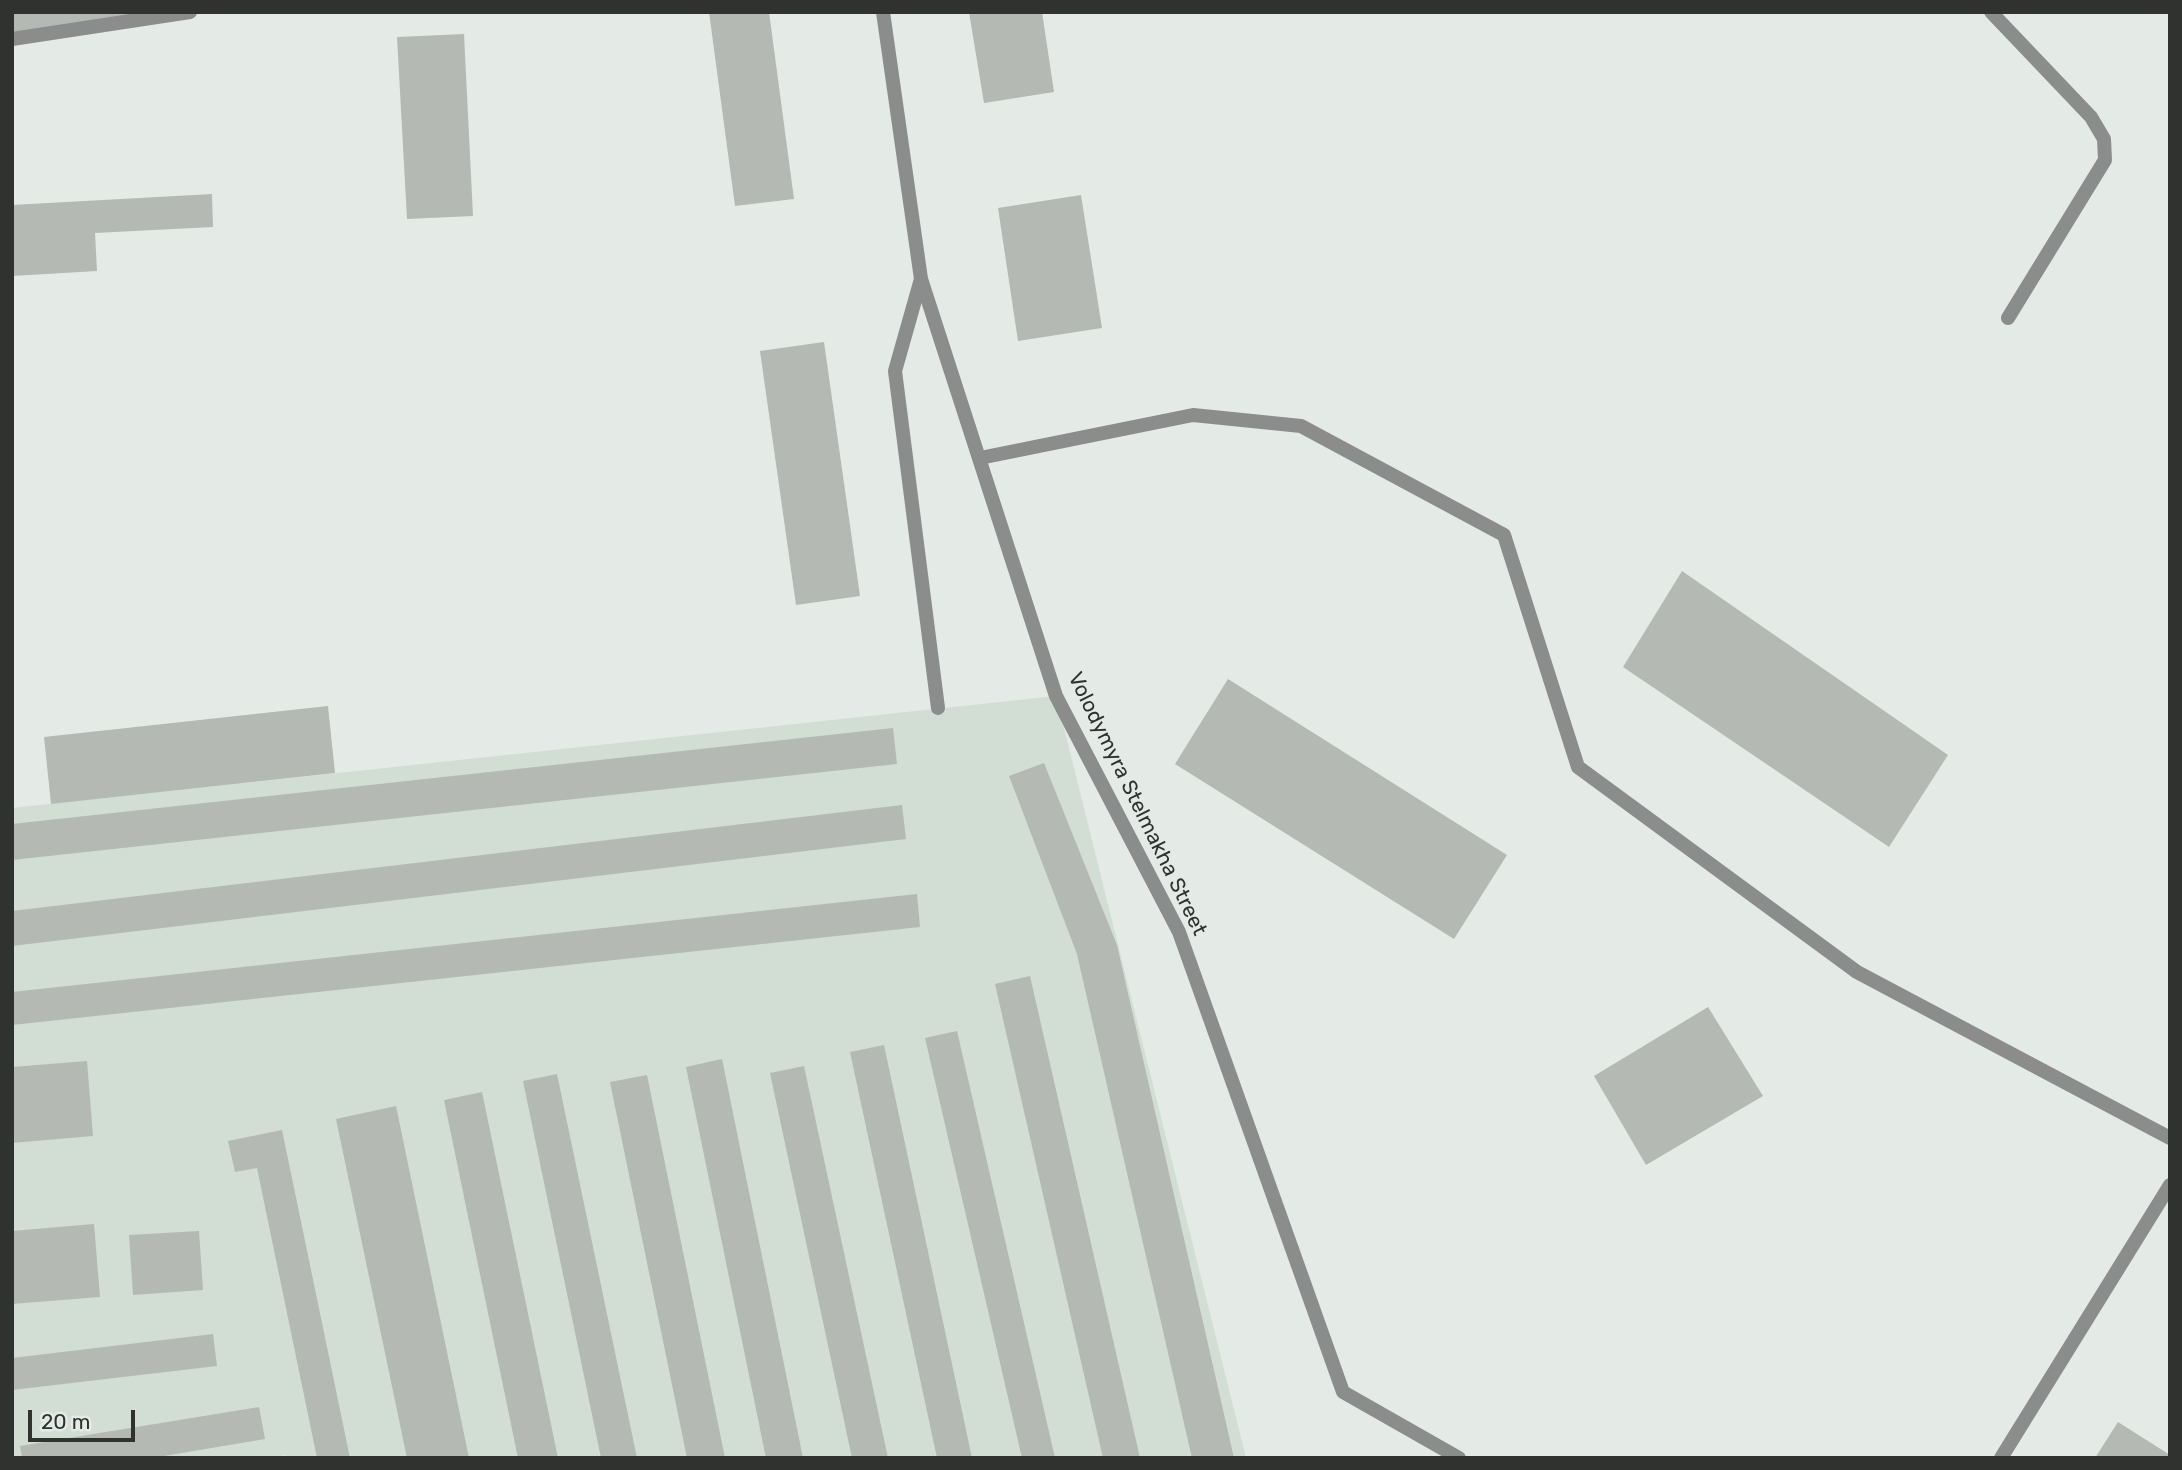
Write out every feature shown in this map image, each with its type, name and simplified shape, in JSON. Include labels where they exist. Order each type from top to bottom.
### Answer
[{"type":"street","points":[[12,38],[190,12]]},
{"type":"street","name":"Volodymyra Stelmakha Street","points":[[883,12],[921,279],[1056,696],[1179,932],[1343,1392],[1459,1458]]},
{"type":"street","points":[[1991,12],[2091,117],[2104,139],[2105,160],[2008,317]]},
{"type":"street","points":[[921,279],[895,370],[938,708]]},
{"type":"street","points":[[980,458],[1193,415],[1301,426],[1504,535],[1578,767],[1857,972],[2170,1138]]},
{"type":"street","points":[[2001,1458],[2170,1185]]},
{"type":"shaded area","points":[[1056,696],[1246,1458],[287,1458],[286,1455],[268,1458],[12,1458],[12,808]]},
{"type":"building","points":[[12,12],[193,12],[12,37]]},
{"type":"building","points":[[709,12],[769,12],[794,199],[735,206]]},
{"type":"building","points":[[969,12],[1042,12],[1054,92],[984,103]]},
{"type":"building","points":[[464,34],[473,216],[407,219],[397,37]]},
{"type":"building","points":[[212,194],[213,227],[95,233],[97,271],[12,276],[12,205]]},
{"type":"building","points":[[1081,195],[1102,328],[1018,341],[998,208]]},
{"type":"building","points":[[824,342],[860,596],[796,605],[760,351]]},
{"type":"building","points":[[1682,571],[1948,755],[1889,847],[1623,667]]},
{"type":"building","points":[[1228,679],[1507,855],[1454,939],[1175,764]]},
{"type":"building","points":[[328,706],[335,773],[51,804],[44,737]]},
{"type":"building","points":[[893,728],[897,764],[12,860],[12,824]]},
{"type":"building","points":[[1044,763],[1117,945],[1234,1458],[1192,1458],[1077,954],[1009,776]]},
{"type":"building","points":[[902,805],[906,839],[12,946],[12,911]]},
{"type":"building","points":[[917,894],[920,927],[12,1025],[12,992]]},
{"type":"building","points":[[1030,976],[1140,1458],[1103,1458],[995,984]]},
{"type":"building","points":[[1708,1007],[1763,1096],[1646,1165],[1594,1076]]},
{"type":"building","points":[[957,1031],[1055,1458],[1022,1458],[925,1038]]},
{"type":"building","points":[[884,1045],[972,1458],[937,1458],[850,1052]]},
{"type":"building","points":[[722,1059],[803,1458],[766,1458],[686,1067]]},
{"type":"building","points":[[87,1061],[93,1136],[12,1143],[12,1067]]},
{"type":"building","points":[[804,1066],[888,1458],[852,1458],[770,1073]]},
{"type":"building","points":[[557,1074],[637,1458],[601,1458],[523,1081]]},
{"type":"building","points":[[647,1075],[725,1458],[687,1458],[610,1082]]},
{"type":"building","points":[[482,1092],[558,1458],[518,1458],[444,1100]]},
{"type":"building","points":[[396,1106],[469,1458],[407,1458],[336,1119]]},
{"type":"building","points":[[282,1130],[350,1458],[317,1458],[257,1168],[235,1172],[228,1141]]},
{"type":"building","points":[[94,1224],[100,1297],[12,1304],[12,1231]]},
{"type":"building","points":[[199,1231],[203,1290],[133,1295],[129,1235]]},
{"type":"building","points":[[213,1334],[217,1366],[12,1390],[12,1358]]},
{"type":"building","points":[[259,1407],[265,1439],[152,1458],[22,1458],[20,1446]]},
{"type":"building","points":[[2118,1422],[2170,1455],[2170,1458],[2095,1458]]}]
